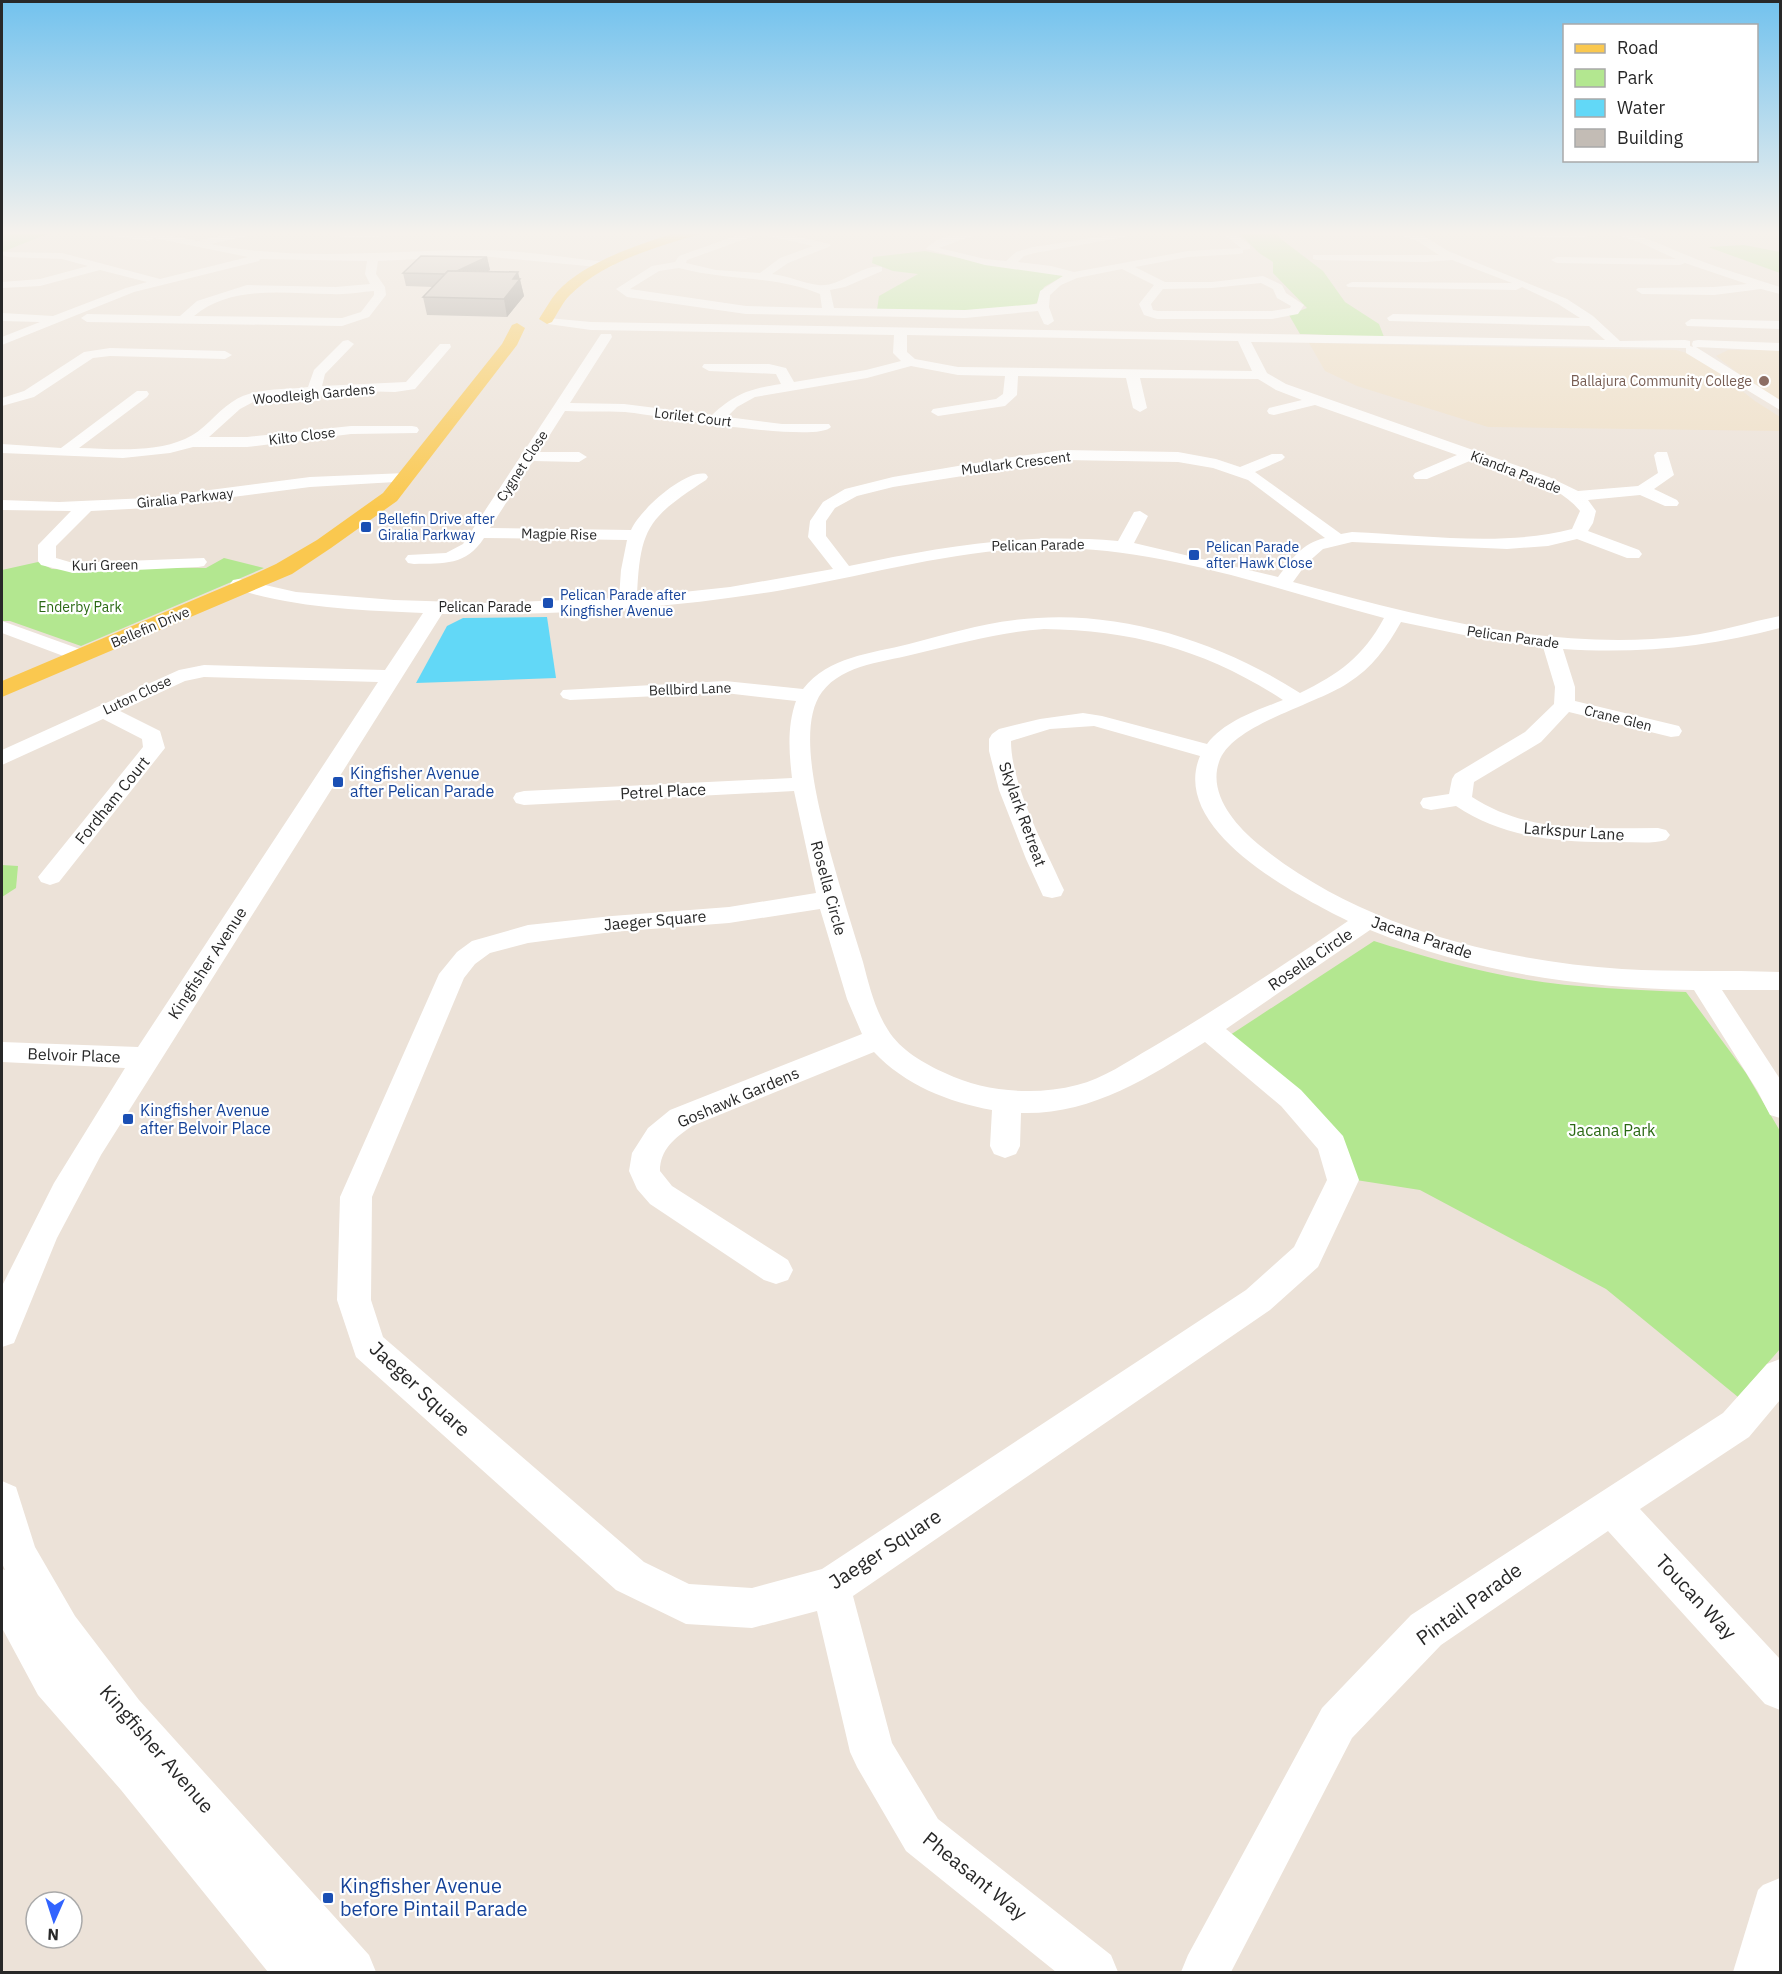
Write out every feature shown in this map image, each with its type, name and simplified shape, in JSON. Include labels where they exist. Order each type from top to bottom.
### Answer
[{"type":"main road","name":"Bellefin Drive","points":[[2,683],[68,658],[296,561],[364,517],[400,484],[509,345],[517,328],[513,325],[516,323]]},
{"type":"main road","name":"Bellefin Drive","points":[[509,345],[540,323]]},
{"type":"main road","name":"Bellefin Drive","points":[[2,690],[68,658]]},
{"type":"street","points":[[2,341],[49,323]]},
{"type":"street","points":[[563,323],[591,326],[1616,344],[1697,349],[1745,346],[1780,347]]},
{"type":"street","points":[[1049,323],[1053,334]]},
{"type":"street","points":[[1593,323],[1616,344]]},
{"type":"street","points":[[1696,323],[1780,325]]},
{"type":"street","points":[[901,332],[900,353],[911,362]]},
{"type":"street","name":"Cygnet Close","points":[[414,559],[449,558],[469,548],[606,337]]},
{"type":"street","points":[[715,420],[732,404],[751,393],[867,374],[911,362],[958,371],[1261,375],[1243,338]]},
{"type":"street","points":[[314,391],[319,373],[348,344]]},
{"type":"street","name":"Woodleigh Gardens","points":[[2,449],[100,453],[157,450],[192,442],[242,400],[357,387],[410,386],[445,347]]},
{"type":"street","points":[[1697,349],[1751,389],[1780,406]]},
{"type":"street","points":[[2,402],[29,394],[89,355],[110,352],[225,355]]},
{"type":"street","points":[[709,366],[769,368],[781,371],[789,386]]},
{"type":"street","points":[[938,412],[1000,403],[1011,395],[1012,372]]},
{"type":"street","points":[[1132,375],[1140,408]]},
{"type":"street","name":"Kiandra Parade","points":[[1261,375],[1281,387],[1316,401],[1543,480],[1576,496],[1588,511],[1585,524],[1578,533]]},
{"type":"street","points":[[65,452],[142,394]]},
{"type":"street","points":[[1274,411],[1316,401]]},
{"type":"street","name":"Lorilet Court","points":[[561,407],[624,408],[782,428],[824,427]]},
{"type":"street","name":"Kilto Close","points":[[192,442],[247,442],[351,430],[412,430]]},
{"type":"street","points":[[1421,476],[1471,454]]},
{"type":"street","name":"Mudlark Crescent","points":[[845,572],[817,537],[818,521],[829,505],[851,492],[893,482],[1064,455],[1178,458],[1242,472],[1254,477],[1338,540]]},
{"type":"street","points":[[1576,496],[1642,490],[1666,475],[1662,455]]},
{"type":"street","points":[[529,456],[579,457]]},
{"type":"street","points":[[1242,472],[1277,457]]},
{"type":"street","points":[[628,603],[629,569],[645,519],[658,505],[700,477]]},
{"type":"street","name":"Giralia Parkway","points":[[2,506],[86,506],[177,501],[310,482],[369,481],[400,484]]},
{"type":"street","points":[[1642,490],[1671,503]]},
{"type":"street","name":"Kuri Green","points":[[86,506],[47,545],[47,561],[73,568],[198,562]]},
{"type":"street","points":[[1123,547],[1140,516]]},
{"type":"street","name":"Magpie Rise","points":[[479,533],[639,535]]},
{"type":"street","points":[[1283,583],[1300,560],[1317,545],[1352,537],[1507,544],[1548,541],[1578,533],[1633,554]]},
{"type":"street","name":"Pelican Parade","points":[[248,582],[288,595],[316,600],[429,608],[556,607],[628,603],[729,593],[937,553],[985,546],[1062,543],[1123,547],[1283,583],[1395,615],[1480,633],[1551,644],[1641,645],[1776,627]]},
{"type":"street","name":"Kingfisher Avenue","points":[[2,1281],[43,1194],[138,1057],[429,608]]},
{"type":"street","points":[[1210,752],[1229,733],[1333,684],[1358,666],[1381,641],[1395,615]]},
{"type":"street","points":[[808,696],[828,676],[857,662],[997,628],[1057,623],[1098,626],[1190,646],[1244,667],[1297,700]]},
{"type":"street","points":[[2,627],[40,643],[38,649],[68,658]]},
{"type":"street","points":[[1431,803],[1460,799],[1463,778],[1533,737],[1564,705],[1564,687],[1551,644]]},
{"type":"street","name":"Luton Close","points":[[2,758],[178,676],[204,671],[384,676]]},
{"type":"street","name":"Bellbird Lane","points":[[570,694],[725,687],[808,696]]},
{"type":"street","name":"Rosella Circle","points":[[808,696],[802,712],[803,784],[830,899],[863,1009],[878,1039],[911,1067],[938,1084],[968,1094],[1007,1101],[1041,1101],[1077,1097],[1129,1074],[1208,1029],[1367,920]]},
{"type":"street","name":"Crane Glen","points":[[1564,705],[1671,731]]},
{"type":"street","name":"Fordham Court","points":[[50,877],[154,748],[152,736],[103,711]]},
{"type":"street","name":"Skylark Retreat","points":[[1052,890],[1020,815],[1000,753],[1000,739],[1007,734],[1060,720],[1079,719],[1095,720],[1210,752]]},
{"type":"street","name":"Jacana Parade","points":[[1210,752],[1206,784],[1208,794],[1223,820],[1236,835],[1277,871],[1313,893],[1367,920],[1421,939],[1500,962],[1572,974],[1780,981]]},
{"type":"street","name":"Petrel Place","points":[[524,798],[803,784]]},
{"type":"street","name":"Larkspur Lane","points":[[1460,799],[1478,813],[1516,828],[1564,834],[1659,835]]},
{"type":"street","name":"Jaeger Square","points":[[830,899],[729,915],[623,922],[474,941],[466,958],[452,974],[356,1197],[354,1300],[368,1346],[630,1576],[686,1604],[752,1608],[831,1587],[1258,1300],[1306,1257],[1343,1180],[1332,1144],[1291,1098],[1208,1029]]},
{"type":"street","points":[[1702,980],[1770,1086],[1780,1107]]},
{"type":"street","name":"Goshawk Gardens","points":[[776,1270],[661,1195],[648,1180],[644,1164],[649,1150],[662,1131],[681,1118],[878,1039]]},
{"type":"street","name":"Belvoir Place","points":[[2,1052],[138,1057]]},
{"type":"street","name":"Kingfisher Avenue","points":[[2,1332],[10,1307],[61,1196],[138,1057]]},
{"type":"street","points":[[1005,1146],[1007,1101]]},
{"type":"street","name":"Pintail Parade","points":[[1205,1972],[1337,1723],[1426,1630],[1736,1425],[1780,1375]]},
{"type":"street","name":"Kingfisher Avenue","points":[[2,1500],[18,1555],[60,1631],[124,1715],[352,1972]]},
{"type":"street","name":"Toucan Way","points":[[1611,1506],[1780,1689]]},
{"type":"street","name":"Pheasant Way","points":[[831,1587],[872,1752],[922,1835],[1094,1972]]},
{"type":"street","name":"Kingfisher Avenue","points":[[2,1589],[53,1680],[137,1774],[299,1972]]},
{"type":"street","points":[[1757,1972],[1775,1907],[1780,1902]]},
{"type":"shaded area","points":[[1309,343],[1676,350],[1698,356],[1755,401],[1780,417],[1780,431],[1488,427],[1357,386],[1325,371]]},
{"type":"shaded area","name":"Ballajura Community College","points":[[1728,350],[1780,350],[1780,406],[1716,356]]},
{"type":"green space","points":[[1294,323],[1378,323],[1384,337],[1300,334]]},
{"type":"green space","name":"Enderby Park","points":[[224,558],[264,568],[81,646],[10,621],[2,621],[2,570],[38,562],[52,569],[206,568]]},
{"type":"green space","points":[[2,865],[18,866],[16,888],[2,897]]},
{"type":"green space","name":"Jacana Park","points":[[1374,941],[1457,965],[1529,980],[1686,992],[1746,1073],[1780,1131],[1780,1349],[1738,1397],[1606,1289],[1420,1190],[1356,1180],[1227,1037]]},
{"type":"water","points":[[547,617],[556,678],[416,683],[447,626],[463,618]]},
{"type":"place","name":"Ballajura Community College","points":[[1764,381]]},
{"type":"place","name":"Bellefin Drive after Giralia Parkway","points":[[366,527]]},
{"type":"place","name":"Pelican Parade after Hawk Close","points":[[1194,555]]},
{"type":"place","name":"Pelican Parade after Kingfisher Avenue","points":[[548,603]]},
{"type":"place","name":"Kingfisher Avenue after Pelican Parade","points":[[338,782]]},
{"type":"place","name":"Kingfisher Avenue after Belvoir Place","points":[[128,1119]]},
{"type":"place","name":"Kingfisher Avenue before Pintail Parade","points":[[328,1898]]}]
